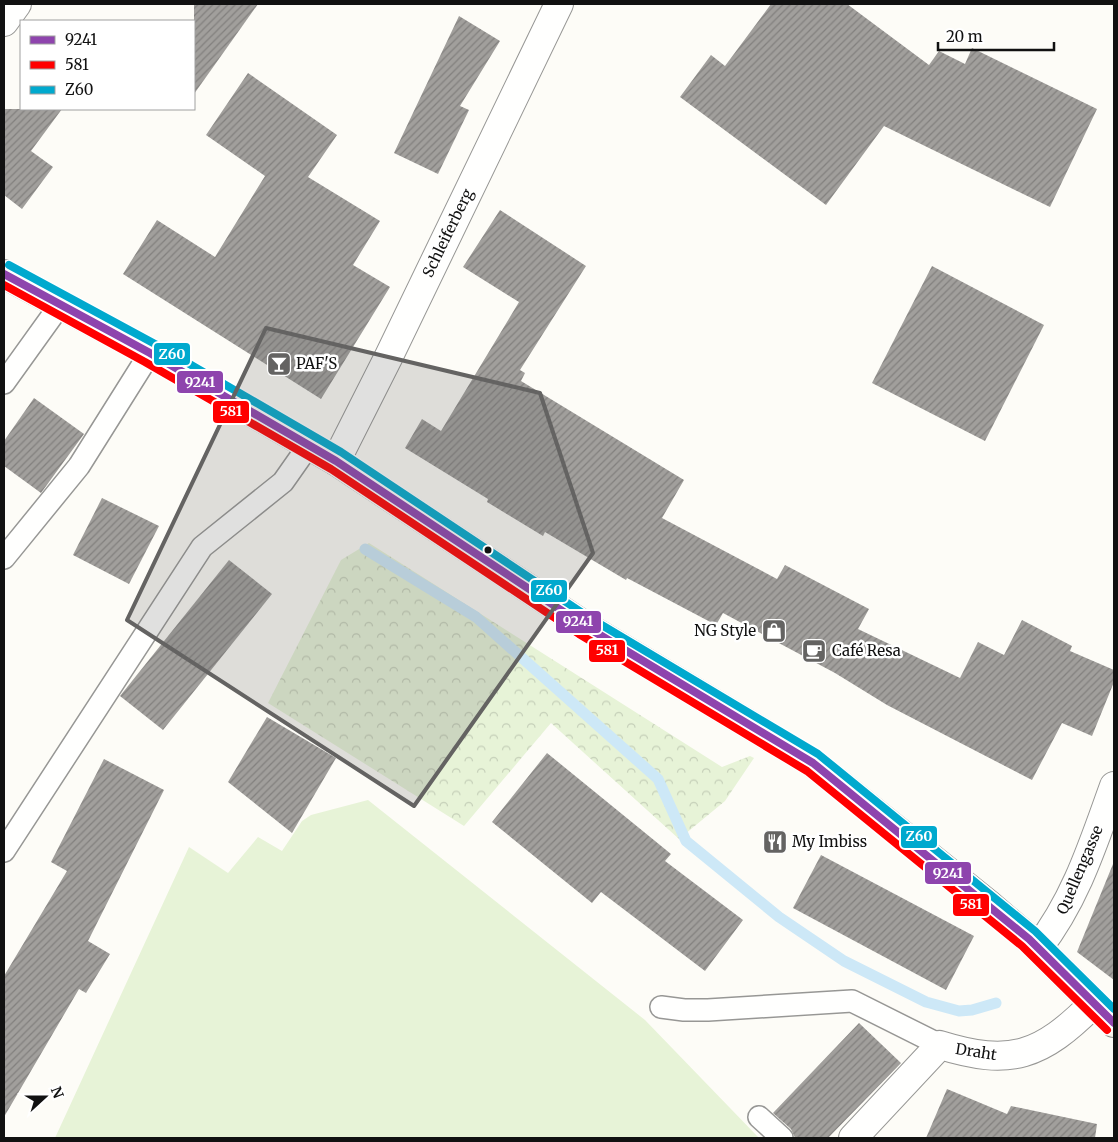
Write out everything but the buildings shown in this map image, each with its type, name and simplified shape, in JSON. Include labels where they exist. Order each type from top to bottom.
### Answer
[{"type":"street","points":[[4,22],[18,4]]},
{"type":"street","name":"Schleiferberg","points":[[336,461],[389,356],[559,4]]},
{"type":"street","points":[[4,274],[150,353],[336,461],[585,626],[813,763],[988,904],[1038,948],[1114,1024]]},
{"type":"street","name":"Quellengasse","points":[[1038,948],[1058,923],[1078,883],[1114,786]]},
{"type":"street","name":"Draht","points":[[853,1138],[940,1045],[975,1055],[992,1057],[1015,1055],[1055,1039],[1093,1004]]},
{"type":"lane","points":[[4,383],[60,305]]},
{"type":"lane","points":[[4,558],[79,466],[150,353]]},
{"type":"lane","points":[[4,851],[202,547],[283,482],[309,445]]},
{"type":"lane","points":[[661,1007],[684,1010],[708,1010],[852,1001],[940,1045]]},
{"type":"lane","points":[[759,1117],[782,1138]]},
{"type":"highlighted area","points":[[266,328],[540,393],[593,553],[414,806],[127,620]]},
{"type":"green space","points":[[369,543],[722,767],[750,756],[754,758],[725,801],[679,839],[551,723],[464,826],[268,703],[341,560]]},
{"type":"green space","points":[[368,800],[645,1020],[759,1138],[55,1138],[189,847],[228,873],[258,837],[282,851],[302,821],[311,815]]},
{"type":"waterway","points":[[365,549],[476,617],[658,779],[686,841],[779,917],[844,961],[926,1002],[959,1011],[972,1010],[996,1003]]},
{"type":"transit line","name":"Z60","points":[[9,265],[155,344],[341,452],[590,618],[818,754],[1035,931],[1114,1009]]},
{"type":"transit line","name":"9241","points":[[4,274],[150,353],[336,461],[585,626],[813,763],[1029,939],[1114,1023]]},
{"type":"transit line","name":"581","points":[[4,285],[145,362],[331,469],[579,634],[807,771],[1022,946],[1107,1030]]},
{"type":"place","name":"PAF'S","points":[[279,364]]},
{"type":"place","name":"NG Style","points":[[774,631]]},
{"type":"place","name":"Café Resa","points":[[814,651]]},
{"type":"place","name":"My Imbiss","points":[[775,842]]}]
